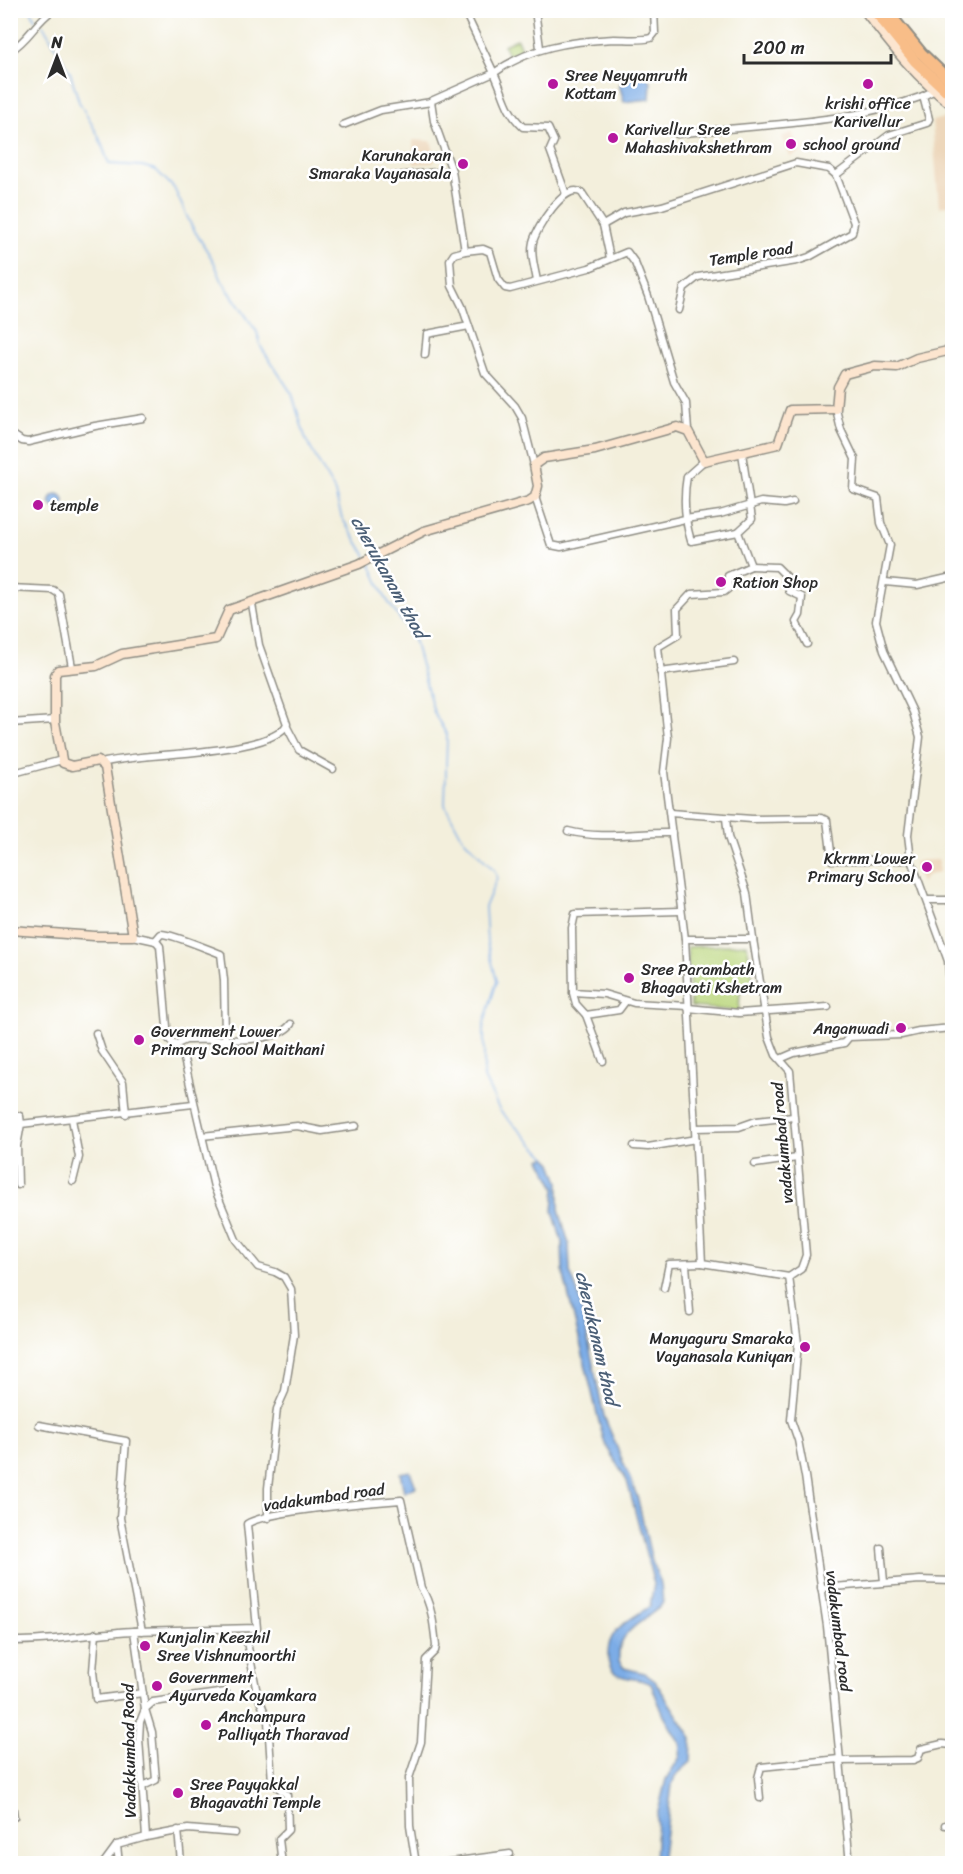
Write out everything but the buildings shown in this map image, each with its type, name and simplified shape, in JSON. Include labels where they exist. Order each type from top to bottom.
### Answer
[{"type":"highway","points":[[874,10],[915,62],[952,96]]},
{"type":"highway","points":[[888,13],[921,53],[952,83]]},
{"type":"street","points":[[10,51],[26,42],[39,19],[53,10]]},
{"type":"street","points":[[464,10],[509,112],[523,127],[548,128],[554,141],[550,150],[553,162],[566,194]]},
{"type":"street","points":[[535,10],[540,48]]},
{"type":"street","points":[[343,125],[381,111],[431,102],[434,98],[494,74],[515,59],[540,48],[573,42],[651,38],[655,33],[654,10]]},
{"type":"street","points":[[864,10],[933,91],[952,105]]},
{"type":"street","points":[[888,13],[903,10]]},
{"type":"street","points":[[677,134],[796,122],[865,112],[923,96],[933,91]]},
{"type":"street","points":[[603,225],[624,213],[662,206],[796,163],[829,169],[837,175],[889,135],[927,123],[929,119],[923,96]]},
{"type":"street","points":[[431,102],[434,121],[452,171],[465,251]]},
{"type":"street","points":[[384,177],[452,171]]},
{"type":"street","name":"Temple road","points":[[679,310],[684,288],[698,277],[797,261],[809,257],[852,233],[854,223],[837,175]]},
{"type":"street","points":[[537,280],[532,258],[535,237],[552,208],[566,194],[579,190],[603,225],[610,258]]},
{"type":"street","points":[[704,462],[688,431],[686,404],[674,382],[635,263],[627,252],[569,274],[505,288],[498,279],[490,252],[483,249],[454,254],[449,266],[452,286],[470,326],[485,372],[515,406],[522,418],[538,486],[535,497],[551,545],[561,547],[685,519],[720,514],[749,505],[793,502]]},
{"type":"street","points":[[425,355],[427,334],[470,326]]},
{"type":"street","points":[[952,350],[917,358],[897,367],[875,366],[845,374],[838,387],[836,409],[841,430],[855,459],[853,489],[878,498],[881,523],[890,546],[876,621],[884,651],[913,712],[920,737],[908,835],[911,860],[948,961],[952,1006]]},
{"type":"street","points":[[742,453],[752,519],[738,532],[691,541],[685,519],[684,496],[687,476],[704,462],[778,444],[790,410],[836,409]]},
{"type":"street","points":[[10,433],[28,442],[67,432],[143,418]]},
{"type":"street","points":[[534,465],[544,458],[595,450],[667,429],[677,427],[688,431]]},
{"type":"street","points":[[286,727],[267,740],[239,747],[135,756],[72,766],[63,763],[62,759],[55,720],[55,675],[58,670],[96,666],[122,654],[216,639],[229,610],[252,604],[359,564],[424,531],[529,501],[535,497]]},
{"type":"street","points":[[738,532],[751,566]]},
{"type":"street","points":[[702,1263],[685,939],[664,772],[668,738],[658,647],[678,635],[677,609],[691,594],[726,591],[728,576],[751,566],[777,567],[789,579],[789,591],[802,597],[800,615],[796,622],[807,644]]},
{"type":"street","points":[[885,582],[917,585],[952,577]]},
{"type":"street","points":[[10,588],[53,590],[58,594],[72,667]]},
{"type":"street","points":[[252,604],[259,645],[283,707],[286,727],[299,750],[333,769]]},
{"type":"street","points":[[660,672],[734,662]]},
{"type":"street","points":[[10,723],[55,720]]},
{"type":"street","points":[[10,774],[62,759]]},
{"type":"street","points":[[102,763],[109,789],[133,936]]},
{"type":"street","points":[[669,813],[726,818],[821,818],[827,820],[832,860],[911,860]]},
{"type":"street","name":"vadakumbad road","points":[[726,818],[728,837],[747,893],[764,1011],[772,1048],[790,1071],[806,1255],[801,1269],[789,1276],[798,1343],[791,1420],[798,1440],[805,1476],[821,1588],[850,1863]]},
{"type":"street","points":[[568,831],[594,837],[635,832],[672,833]]},
{"type":"street","points":[[927,900],[949,900],[952,906]]},
{"type":"street","points":[[603,1061],[586,1015],[576,1004],[573,992],[572,928],[575,914],[680,911]]},
{"type":"street","points":[[10,930],[94,936],[133,936],[154,940],[160,946],[168,1038],[183,1055],[213,1187],[236,1240],[258,1267],[284,1277],[291,1289],[294,1306],[294,1335],[289,1377],[277,1409],[268,1488],[268,1518]]},
{"type":"street","points":[[154,940],[161,934],[174,934],[189,944],[221,954],[225,1038]]},
{"type":"street","points":[[685,939],[753,939]]},
{"type":"street","points":[[573,992],[604,994],[625,1002],[739,1013],[828,1007]]},
{"type":"street","points":[[586,1015],[619,1010],[625,1002]]},
{"type":"street","points":[[175,1045],[186,1040],[281,1034],[291,1024]]},
{"type":"street","points":[[780,1059],[794,1053],[844,1043],[849,1037],[901,1035],[952,1028]]},
{"type":"street","points":[[96,1033],[102,1051],[123,1082],[126,1114]]},
{"type":"street","points":[[21,1124],[126,1114],[193,1104]]},
{"type":"street","points":[[10,1113],[18,1114],[21,1124],[17,1146],[18,1185]]},
{"type":"street","points":[[695,1128],[739,1127],[756,1121],[793,1117]]},
{"type":"street","points":[[72,1119],[79,1157],[73,1181]]},
{"type":"street","points":[[202,1136],[297,1126],[322,1131],[356,1126]]},
{"type":"street","points":[[634,1146],[648,1147],[696,1139]]},
{"type":"street","points":[[755,1164],[797,1158]]},
{"type":"street","points":[[664,1288],[669,1264],[702,1263],[789,1276]]},
{"type":"street","points":[[686,1265],[690,1312]]},
{"type":"street","points":[[39,1425],[126,1441],[120,1518],[142,1631]]},
{"type":"street","name":"vadakumbad road","points":[[134,1631],[257,1628],[247,1527],[252,1521],[352,1503],[400,1500],[421,1588],[426,1596],[436,1646],[435,1651],[426,1660],[421,1742],[409,1778],[410,1826],[416,1863]]},
{"type":"street","points":[[881,1548],[884,1582]]},
{"type":"street","points":[[821,1588],[884,1582],[952,1581]]},
{"type":"street","points":[[10,1641],[43,1641],[96,1633],[134,1631]]},
{"type":"street","name":"Vadakkumbad Road","points":[[117,1845],[146,1836],[140,1722],[145,1708],[134,1631]]},
{"type":"street","points":[[96,1633],[93,1671],[96,1699],[143,1693]]},
{"type":"street","points":[[247,1642],[257,1693],[268,1721],[272,1782],[287,1795],[288,1830],[279,1839],[282,1863]]},
{"type":"street","points":[[143,1786],[156,1780],[152,1732],[145,1708],[153,1702],[226,1692]]},
{"type":"street","points":[[760,1798],[758,1778],[761,1767],[839,1760],[914,1760],[918,1758],[921,1749],[928,1746],[952,1745]]},
{"type":"street","points":[[10,1788],[14,1817],[10,1818]]},
{"type":"street","points":[[945,1825],[952,1825]]},
{"type":"street","points":[[146,1836],[178,1830],[235,1833]]},
{"type":"street","points":[[178,1830],[181,1862],[187,1863]]},
{"type":"street","points":[[102,1863],[117,1845]]},
{"type":"street","points":[[117,1845],[119,1863]]},
{"type":"street","points":[[435,1863],[510,1854]]},
{"type":"shaded area","points":[[952,116],[952,205],[939,207],[932,121]]},
{"type":"shaded area","name":"school ground","points":[[792,132],[800,152],[790,157],[782,137]]},
{"type":"shaded area","points":[[413,140],[431,141],[436,158],[433,163],[414,164]]},
{"type":"shaded area","name":"Kkrnm Lower Primary School","points":[[939,860],[939,872],[926,876],[921,883],[914,862]]},
{"type":"green space","points":[[517,39],[521,49],[508,56],[504,45]]},
{"type":"green space","points":[[747,944],[754,986],[740,992],[739,1011],[691,1007],[687,947]]},
{"type":"water","points":[[646,74],[651,83],[650,99],[624,102],[619,84],[623,83],[622,76]]},
{"type":"water","points":[[57,494],[62,496],[64,501],[62,506],[57,508],[52,506],[50,501],[52,496]]},
{"type":"water","points":[[546,1157],[552,1163],[559,1182],[559,1210],[569,1244],[570,1272],[578,1293],[604,1416],[637,1496],[652,1561],[661,1584],[663,1602],[626,1635],[621,1643],[619,1661],[624,1668],[644,1673],[655,1681],[692,1738],[691,1762],[675,1776],[672,1785],[662,1863],[655,1863],[657,1816],[666,1779],[680,1757],[681,1745],[664,1716],[651,1684],[619,1675],[611,1670],[609,1664],[608,1647],[611,1639],[621,1626],[650,1606],[654,1584],[627,1481],[605,1444],[600,1426],[563,1272],[562,1242],[553,1211],[555,1188],[540,1159]]},
{"type":"water","points":[[410,1471],[416,1487],[404,1492],[400,1473]]},
{"type":"waterway","name":"cherukanam thod","points":[[31,10],[35,20]]},
{"type":"waterway","name":"cherukanam thod","points":[[43,25],[70,72],[79,102],[98,135],[109,164],[142,166],[156,170],[174,188],[191,225],[214,262],[222,281],[257,332],[261,347],[292,394],[306,440],[334,490],[342,518],[366,556]]},
{"type":"waterway","name":"cherukanam thod","points":[[370,563],[385,597],[414,640],[434,713],[447,735],[445,805],[462,837],[495,871],[497,878],[485,907],[487,943],[497,981],[484,1023],[484,1078],[500,1111],[546,1157]]},
{"type":"waterway","name":"cherukanam thod","points":[[624,1467],[633,1487]]},
{"type":"place","name":"Sree Neyyamruth Kottam","points":[[553,84]]},
{"type":"place","name":"krishi office Karivellur","points":[[868,84]]},
{"type":"place","name":"Karivellur Sree Mahashivakshethram","points":[[613,138]]},
{"type":"place","name":"school ground","points":[[791,144]]},
{"type":"place","name":"Karunakaran Smaraka Vayanasala","points":[[463,164]]},
{"type":"place","name":"temple","points":[[38,505]]},
{"type":"place","name":"Ration Shop","points":[[721,582]]},
{"type":"place","name":"Kkrnm Lower Primary School","points":[[927,867]]},
{"type":"place","name":"Sree Parambath Bhagavati Kshetram","points":[[629,978]]},
{"type":"place","name":"Anganwadi","points":[[901,1028]]},
{"type":"place","name":"Government Lower Primary School Maithani","points":[[139,1040]]},
{"type":"place","name":"Manyaguru Smaraka Vayanasala Kuniyan","points":[[805,1347]]},
{"type":"place","name":"Kunjalin Keezhil Sree Vishnumoorthi","points":[[145,1646]]},
{"type":"place","name":"Government Ayurveda Koyamkara","points":[[157,1686]]},
{"type":"place","name":"Anchampura Palliyath Tharavad","points":[[206,1725]]},
{"type":"place","name":"Sree Payyakkal Bhagavathi Temple","points":[[178,1793]]}]
